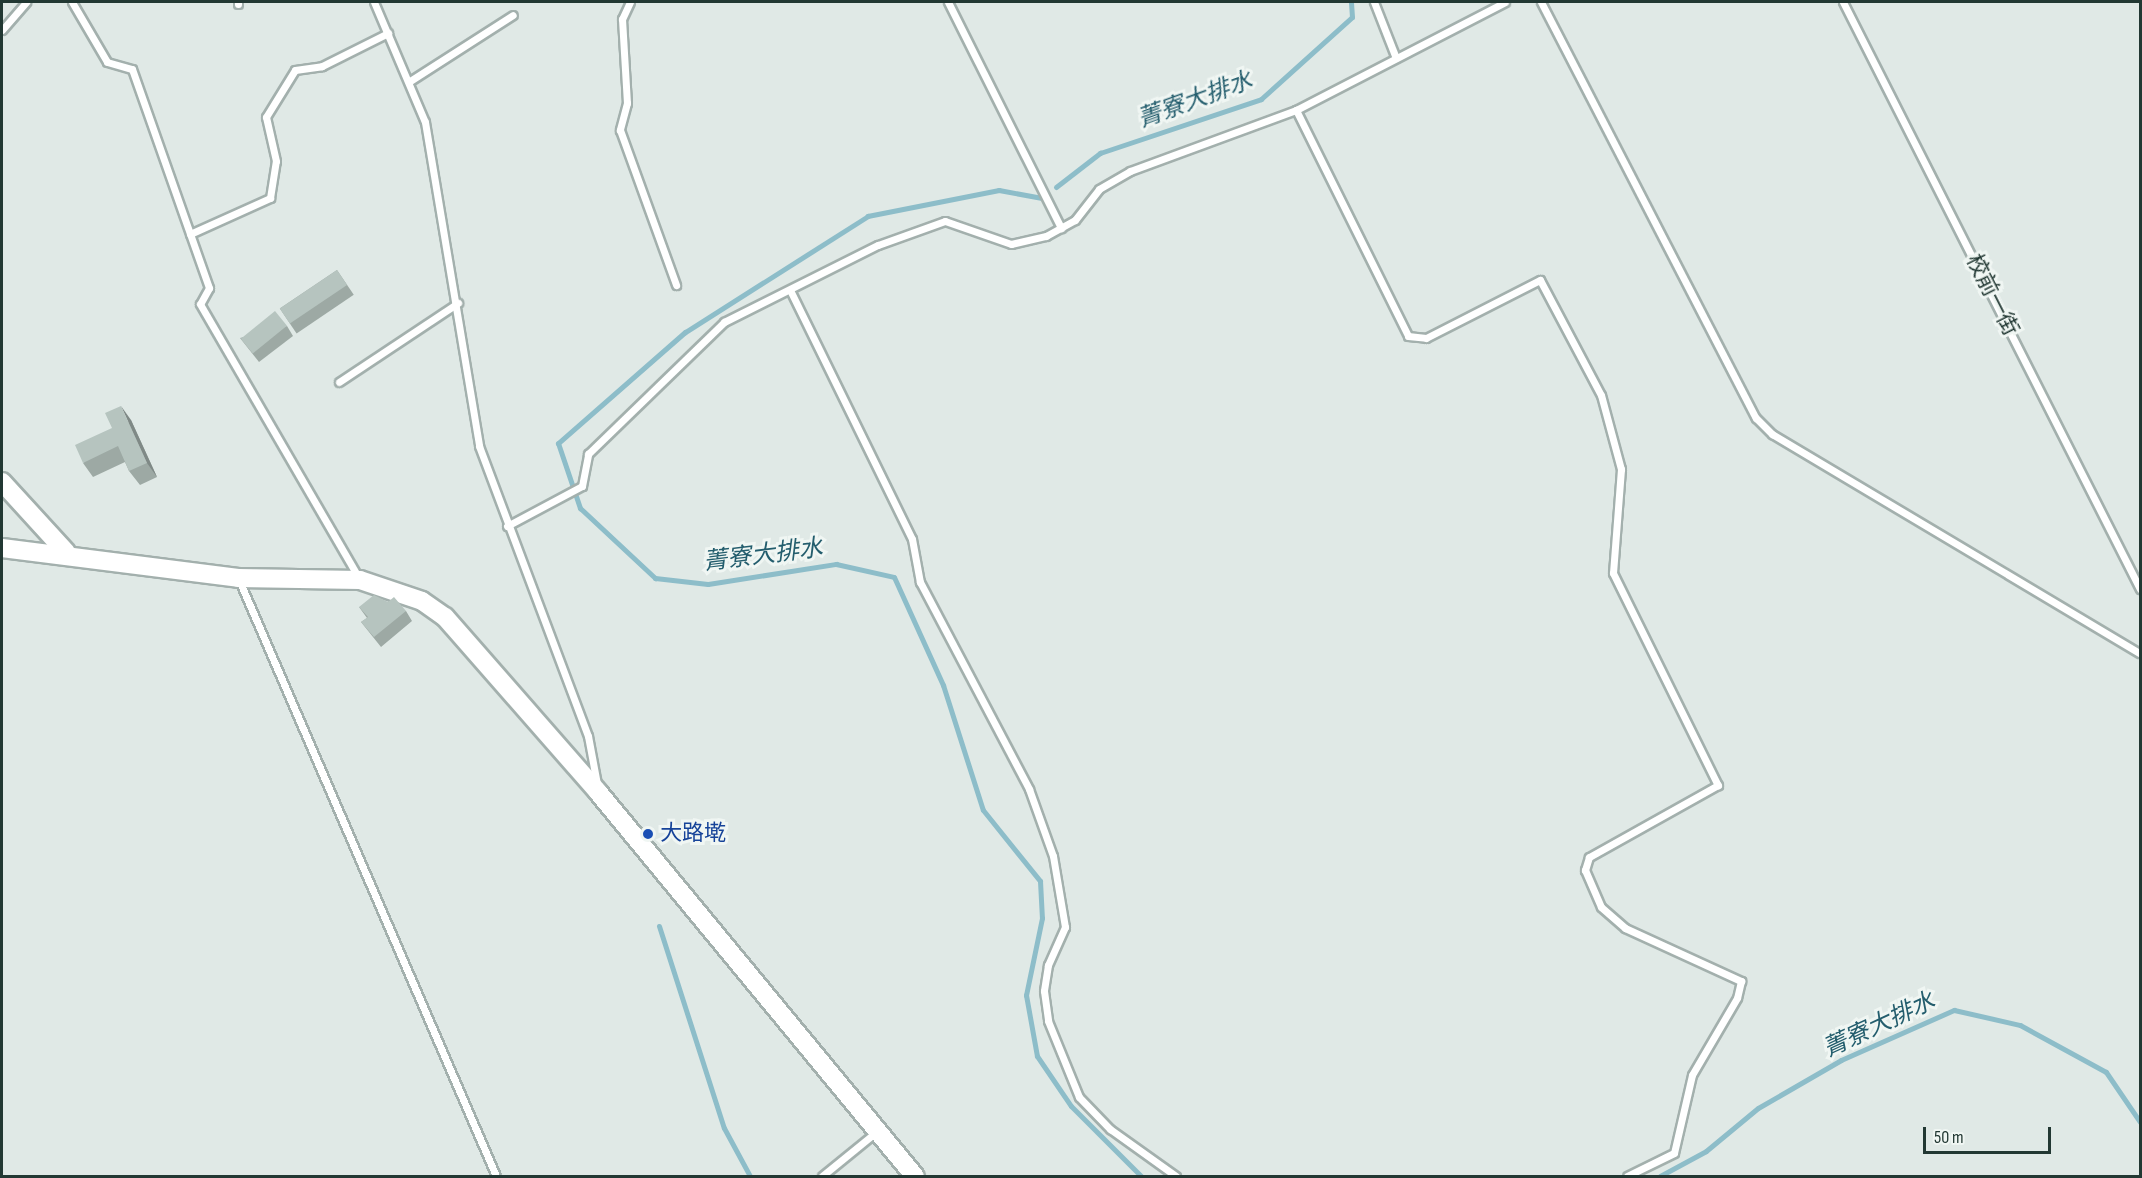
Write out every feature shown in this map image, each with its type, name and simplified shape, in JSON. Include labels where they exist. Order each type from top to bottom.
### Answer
[{"type":"street","points":[[2,482],[66,552]]},
{"type":"street","points":[[2,548],[66,552],[238,578],[360,580],[422,602],[445,618],[598,792],[875,1133],[915,1176]]},
{"type":"lane","points":[[2,30],[26,2]]},
{"type":"lane","points":[[72,2],[107,62],[132,69],[209,288],[200,304],[360,580]]},
{"type":"lane","points":[[374,2],[410,81],[425,123],[458,303],[479,446],[507,526],[588,736],[598,792]]},
{"type":"lane","points":[[630,2],[622,19],[627,103],[620,130],[676,285]]},
{"type":"lane","points":[[948,2],[1061,228]]},
{"type":"lane","points":[[1374,2],[1396,58]]},
{"type":"lane","points":[[507,526],[552,506],[582,486],[588,453],[724,322],[791,292],[878,245],[945,221],[1011,244],[1061,228],[1076,220],[1099,189],[1130,171],[1296,110],[1505,2]]},
{"type":"lane","points":[[1541,2],[1756,418],[1772,434],[2140,653]]},
{"type":"lane","name":"校前一街","points":[[1843,2],[2140,589]]},
{"type":"lane","points":[[410,81],[513,15]]},
{"type":"lane","points":[[190,234],[270,198],[276,161],[266,117],[295,70],[322,66],[388,33]]},
{"type":"lane","points":[[1296,110],[1408,336],[1426,338],[1540,280],[1601,395],[1621,469],[1613,573],[1718,785],[1589,857],[1585,870],[1601,907],[1625,928],[1741,981],[1737,998],[1692,1076],[1674,1153],[1627,1176]]},
{"type":"lane","points":[[791,292],[912,540],[920,582],[1029,789],[1053,856],[1065,927],[1048,965],[1044,991],[1048,1021],[1078,1096],[1110,1129],[1176,1176]]},
{"type":"lane","points":[[339,382],[458,303]]},
{"type":"lane","points":[[238,578],[496,1176]]},
{"type":"lane","points":[[822,1176],[875,1133]]},
{"type":"building","points":[[337,270],[347,285],[290,324],[280,309]]},
{"type":"building","points":[[275,311],[287,326],[253,353],[241,339]]},
{"type":"building","points":[[121,406],[147,463],[129,471],[118,446],[83,463],[75,445],[112,428],[105,413]]},
{"type":"building","points":[[374,595],[388,602],[394,597],[406,611],[374,637],[361,622],[368,617],[359,607]]},
{"type":"waterway","name":"菁寮大排水","points":[[1056,187],[1100,153],[1261,99],[1352,17],[1351,2]]},
{"type":"waterway","name":"菁寮大排水","points":[[1042,198],[999,190],[868,216],[685,332],[558,443],[580,508],[655,578],[708,584],[836,564],[894,577],[943,685],[983,810],[1040,881],[1042,918],[1026,995],[1037,1056],[1071,1106],[1141,1176]]},
{"type":"waterway","points":[[659,926],[724,1128],[750,1176]]},
{"type":"waterway","name":"菁寮大排水","points":[[1660,1176],[1706,1151],[1758,1108],[1841,1060],[1954,1010],[2020,1025],[2106,1072],[2140,1122]]},
{"type":"place","name":"大路墘","points":[[648,834]]}]
